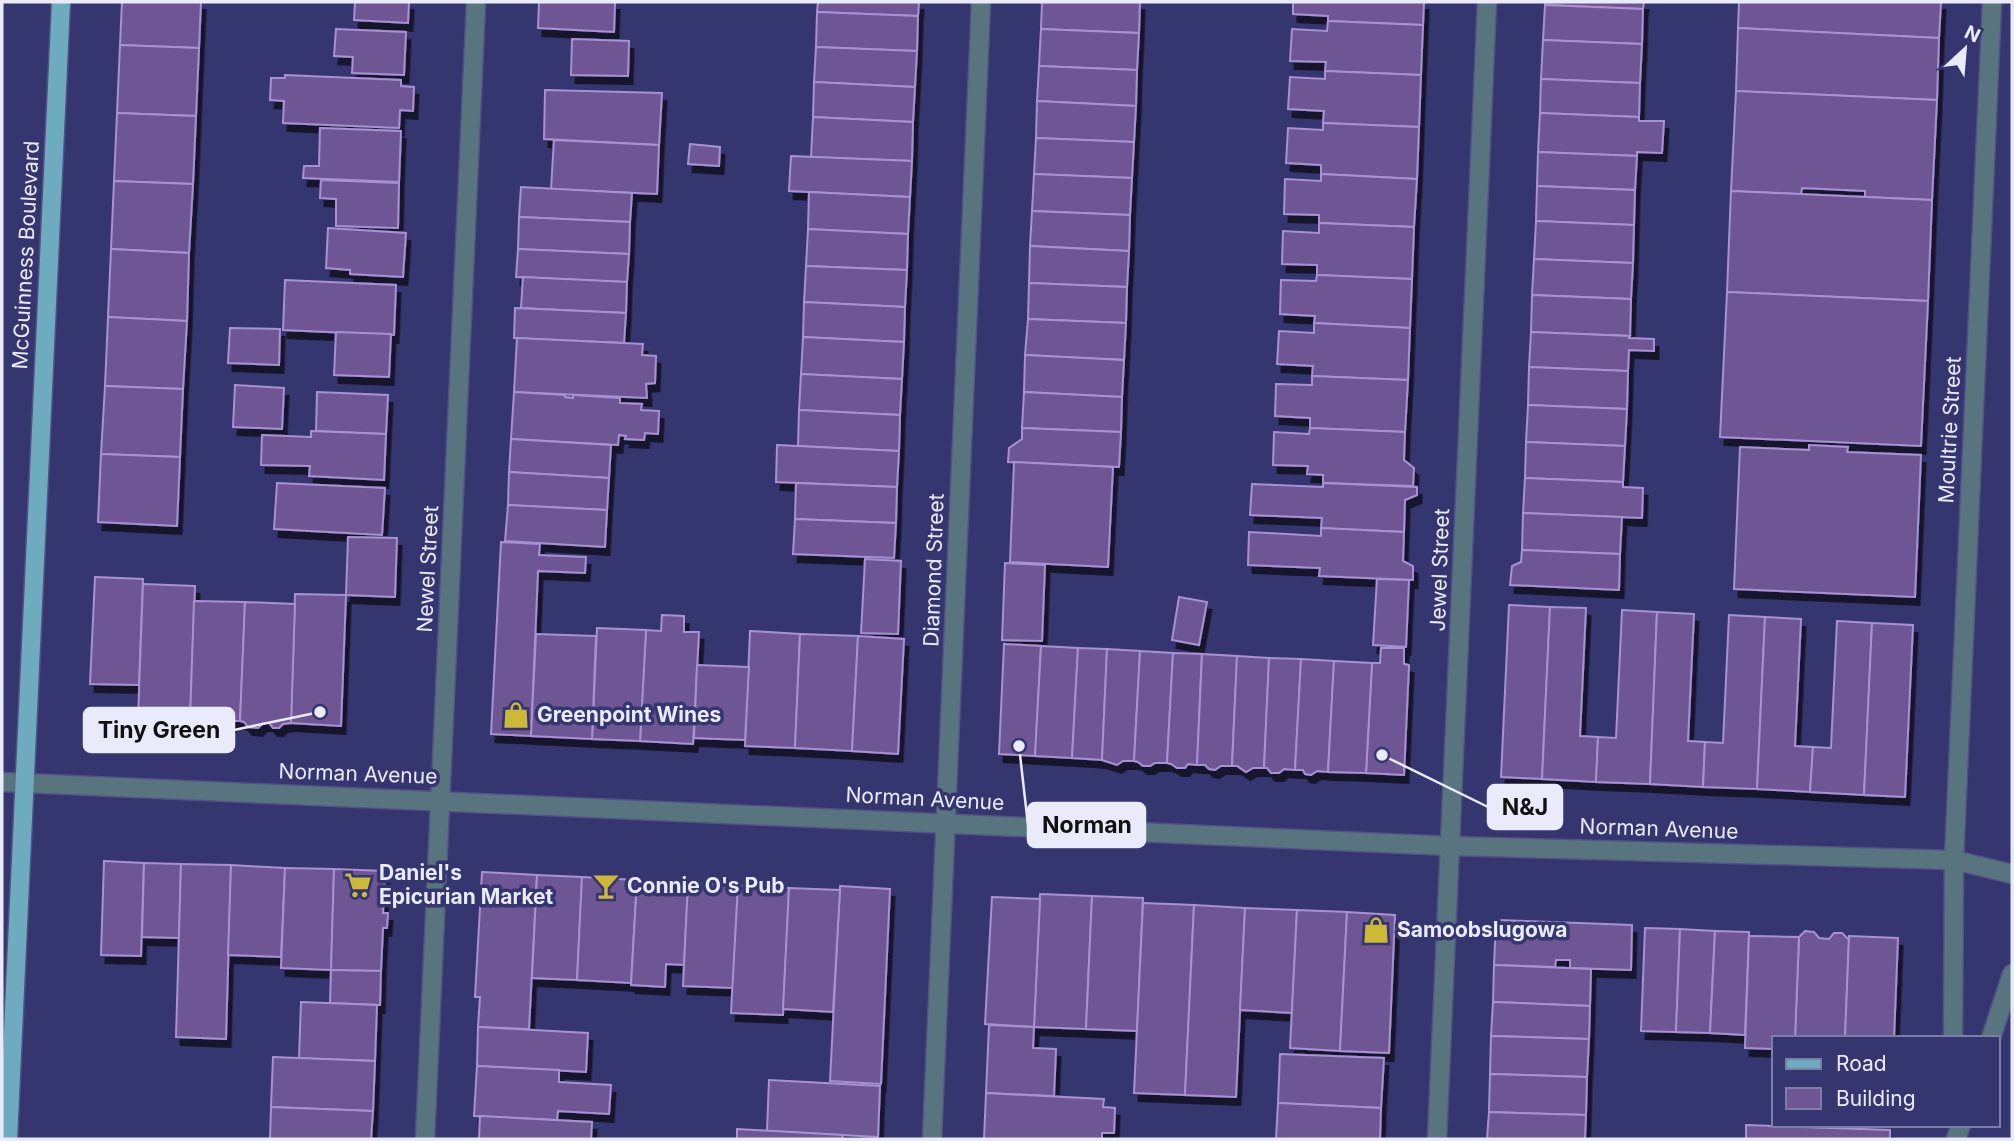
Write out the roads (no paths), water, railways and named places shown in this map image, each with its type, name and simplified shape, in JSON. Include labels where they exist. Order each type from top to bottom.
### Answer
[{"type":"main road","name":"McGuinness Boulevard","points":[[8,1139],[61,2]]},
{"type":"street","name":"Newel Street","points":[[425,1139],[476,2]]},
{"type":"street","name":"Diamond Street","points":[[932,1139],[981,2]]},
{"type":"street","name":"Jewel Street","points":[[1437,1139],[1487,2]]},
{"type":"street","name":"Moultrie Street","points":[[1953,1036],[1954,860],[1992,2]]},
{"type":"street","name":"Norman Avenue","points":[[2,782],[1451,846],[1954,860],[2012,874]]},
{"type":"street","points":[[1992,1036],[2012,974]]},
{"type":"place","name":"Tiny Green","points":[[320,712]]},
{"type":"place","name":"Greenpoint Wines","points":[[516,715]]},
{"type":"place","name":"Norman","points":[[1019,746]]},
{"type":"place","name":"N&J","points":[[1382,755]]},
{"type":"place","name":"Daniel's Epicurian Market","points":[[358,885]]},
{"type":"place","name":"Connie O's Pub","points":[[606,886]]},
{"type":"place","name":"Samoobslugowa","points":[[1376,930]]}]
